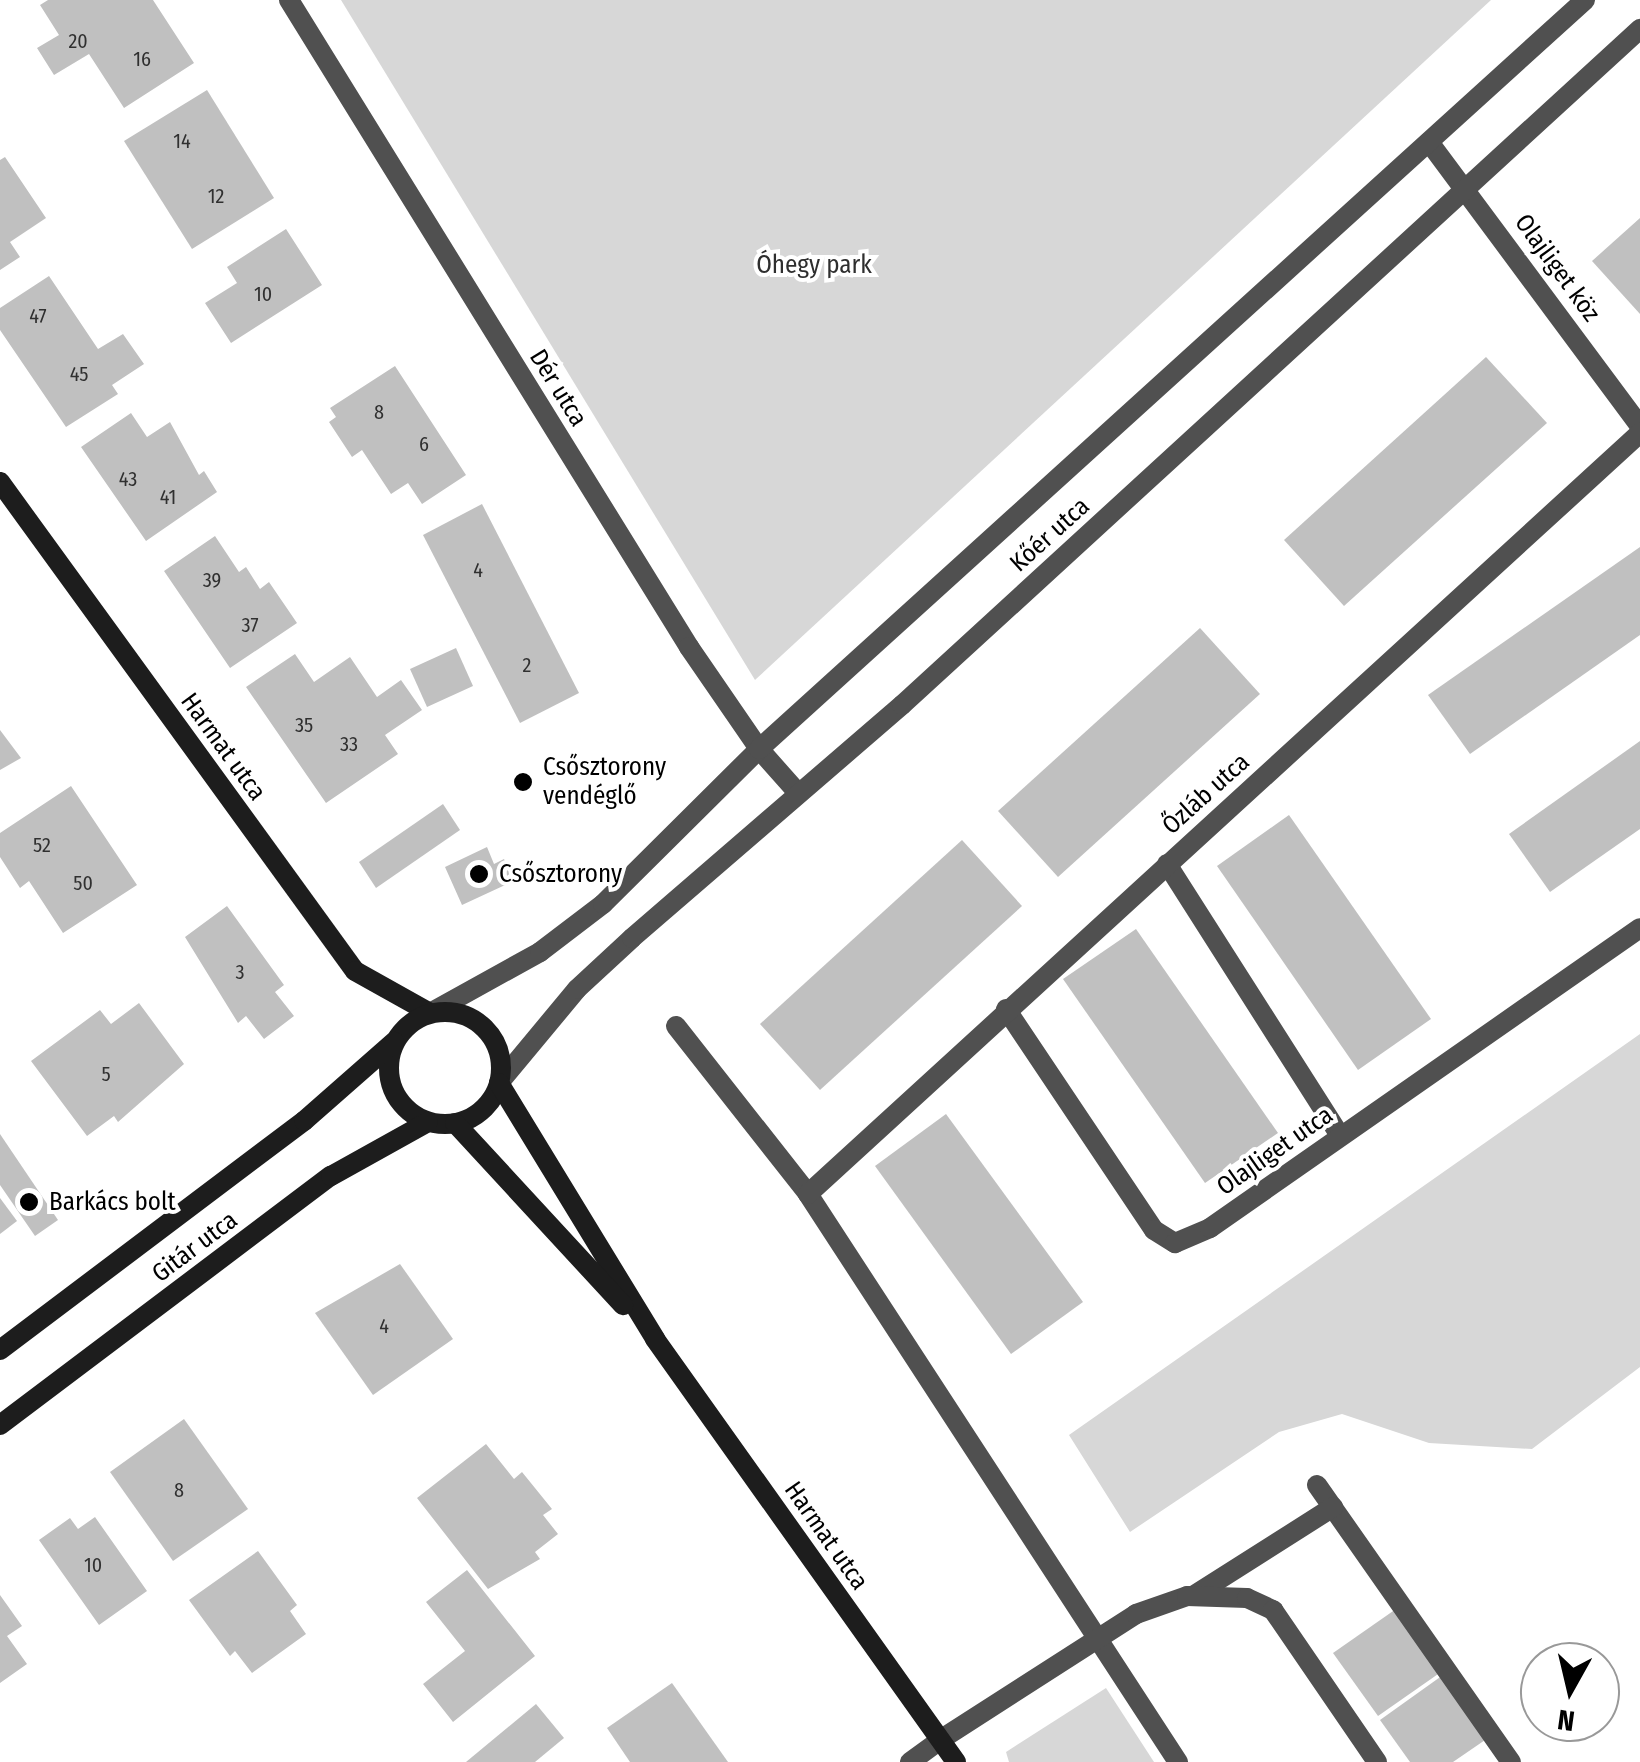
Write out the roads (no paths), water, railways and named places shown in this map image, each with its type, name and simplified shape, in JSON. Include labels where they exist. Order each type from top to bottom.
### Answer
[{"type":"street","name":"Dér utca","points":[[289,0],[689,647],[758,749],[798,793]]},
{"type":"street","name":"Kőér utca","points":[[430,1013],[540,952],[603,904],[758,749],[1585,0]]},
{"type":"street","name":"Kőér utca","points":[[499,1083],[577,989],[1640,29]]},
{"type":"street","name":"Olajliget köz","points":[[1429,142],[1468,188],[1640,430]]},
{"type":"street","name":"Őzláb utca","points":[[808,1194],[1640,430]]},
{"type":"street","name":"Harmat utca","points":[[0,482],[355,971],[430,1013],[476,1020],[500,1059],[499,1083],[654,1339],[956,1762]]},
{"type":"street","points":[[1167,864],[1340,1136]]},
{"type":"street","name":"Olajliget utca","points":[[1006,1009],[1166,1239],[1175,1243],[1210,1228],[1640,928]]},
{"type":"street","points":[[430,1013],[409,1024],[394,1042],[392,1088],[405,1108],[428,1122],[455,1123],[474,1116],[499,1083]]},
{"type":"street","points":[[676,1026],[808,1194],[1178,1762]]},
{"type":"street","name":"Gitár utca","points":[[0,1350],[304,1121],[394,1042]]},
{"type":"street","name":"Gitár utca","points":[[0,1425],[331,1176],[428,1122]]},
{"type":"street","name":"Harmat utca","points":[[455,1123],[654,1339]]},
{"type":"street","points":[[1316,1485],[1511,1762]]},
{"type":"street","points":[[910,1762],[1094,1635],[1193,1596],[1332,1508]]},
{"type":"street","points":[[1193,1596],[1246,1598],[1273,1610],[1377,1762]]},
{"type":"place","name":"Csősztorony vendéglő","points":[[523,782]]},
{"type":"place","name":"Csősztorony","points":[[479,874]]},
{"type":"place","name":"Barkács bolt","points":[[29,1202]]},
{"type":"park label","name":"Óhegy park","points":[[814,265]]}]
